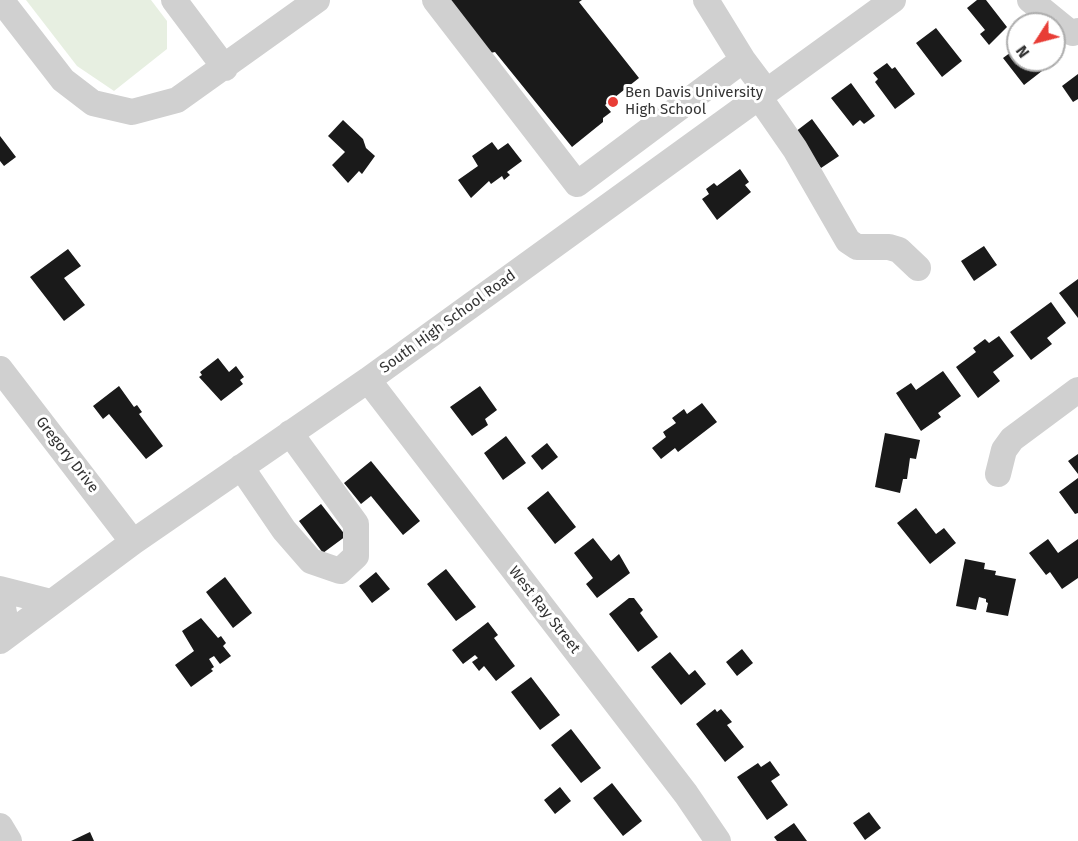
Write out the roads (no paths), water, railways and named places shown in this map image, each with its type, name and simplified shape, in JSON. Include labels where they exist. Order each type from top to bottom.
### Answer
[{"type":"street","points":[[0,0],[63,80],[93,103],[132,112],[177,100],[225,68],[317,0]]},
{"type":"street","points":[[174,0],[225,68]]},
{"type":"street","points":[[435,0],[577,184],[743,60]]},
{"type":"street","points":[[706,0],[848,241],[857,247],[889,247],[899,250],[918,268]]},
{"type":"street","name":"South High School Road","points":[[4,638],[133,542],[368,380],[894,0]]},
{"type":"street","points":[[1030,0],[1067,30],[1073,33],[1078,31]]},
{"type":"street","name":"Gregory Drive","points":[[0,369],[133,542]]},
{"type":"street","name":"West Ray Street","points":[[368,380],[686,794],[718,841]]},
{"type":"street","points":[[998,474],[1004,450],[1012,439],[1078,390]]},
{"type":"street","points":[[241,467],[284,530],[311,561],[340,571],[356,556],[356,524],[290,433]]},
{"type":"street","points":[[4,638],[0,590],[51,602]]},
{"type":"street","points":[[0,826],[9,841]]},
{"type":"place","name":"Ben Davis University High School","points":[[613,102]]}]
